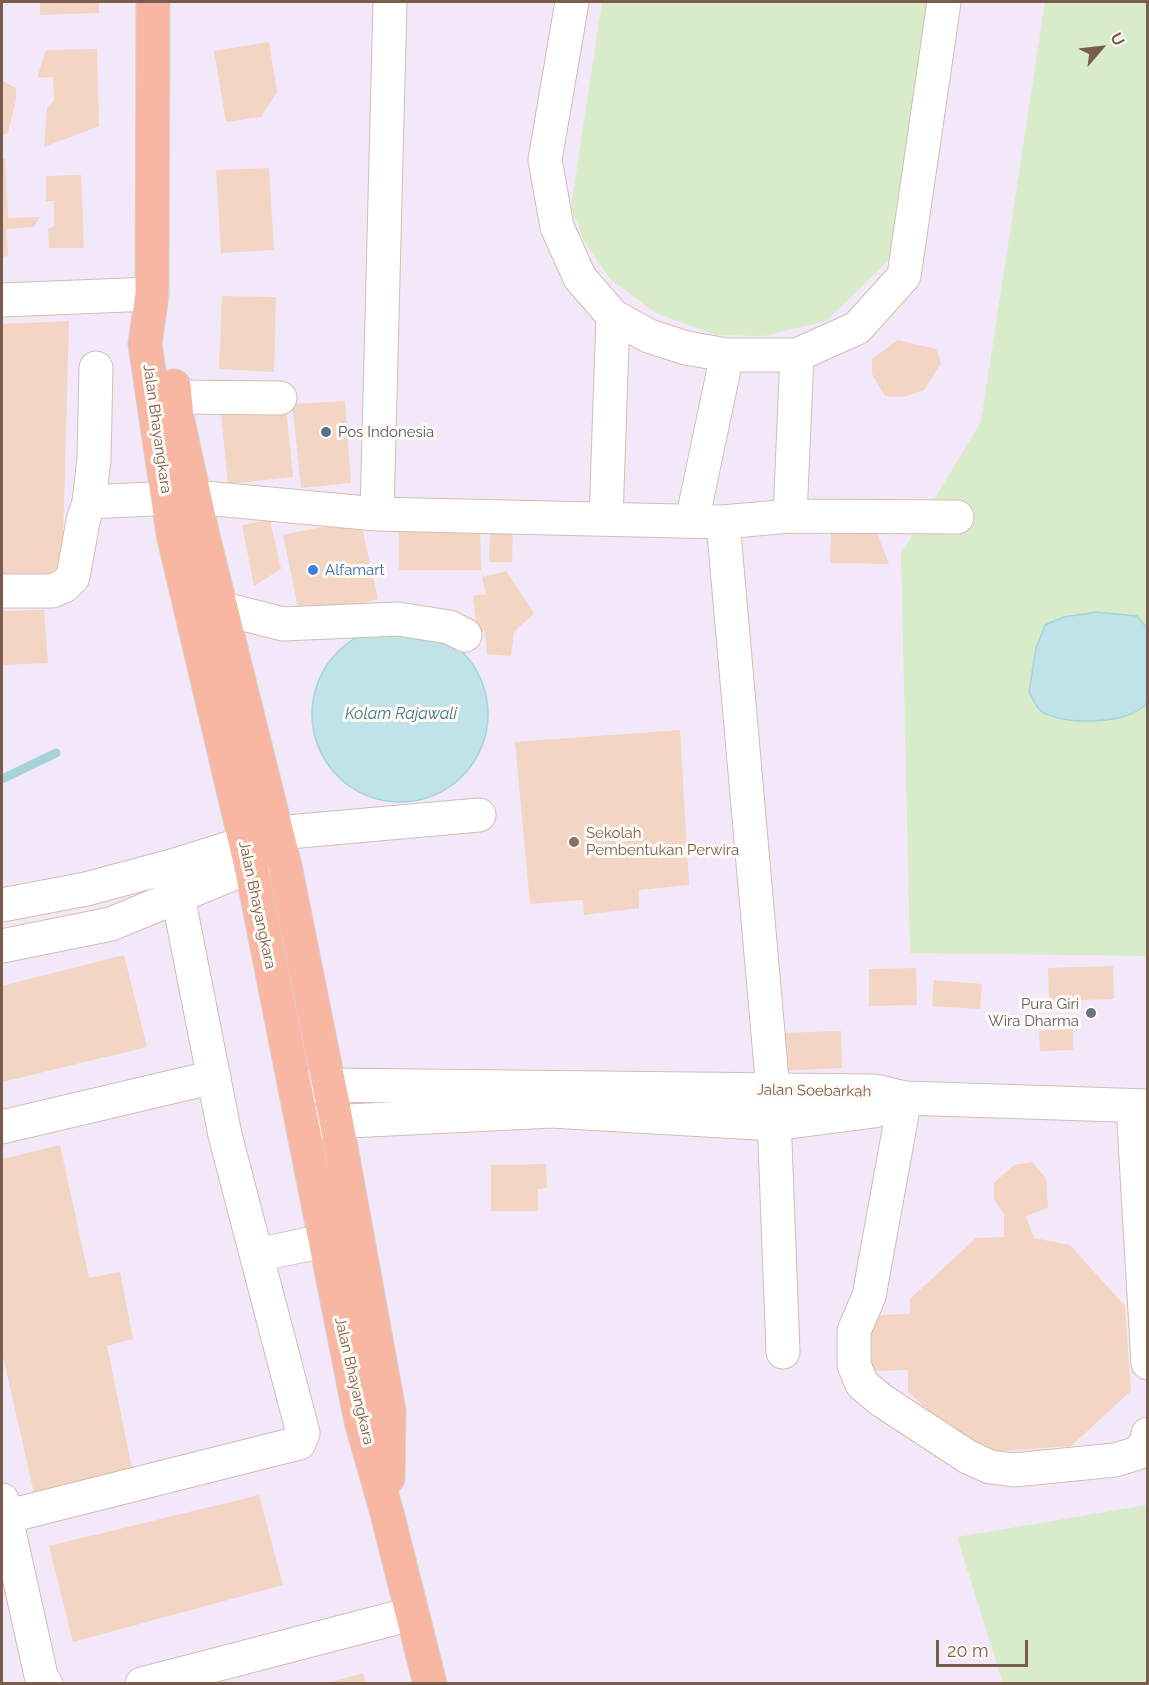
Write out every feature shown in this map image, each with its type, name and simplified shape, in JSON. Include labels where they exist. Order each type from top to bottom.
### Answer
[{"type":"highway","name":"Jalan Bhayangkara","points":[[153,2],[152,294],[145,344],[205,610],[248,854],[360,1421],[387,1513],[430,1683]]},
{"type":"highway","name":"Jalan Bhayangkara","points":[[152,294],[168,345],[175,396],[181,498]]},
{"type":"highway","name":"Jalan Bhayangkara","points":[[205,610],[286,837],[328,1085],[389,1411],[387,1513]]},
{"type":"street","points":[[377,514],[390,2]]},
{"type":"street","points":[[572,2],[545,160],[557,227],[580,278],[613,316],[650,336],[686,348],[727,355],[797,356],[857,328],[904,276],[944,2]]},
{"type":"street","points":[[2,300],[152,294]]},
{"type":"street","points":[[606,519],[613,316]]},
{"type":"street","points":[[727,355],[708,522],[773,1090],[783,1352]]},
{"type":"street","points":[[790,516],[797,356]]},
{"type":"street","points":[[2,591],[52,591],[64,586],[73,577],[83,521],[89,502],[94,459],[96,368]]},
{"type":"street","points":[[175,396],[280,398]]},
{"type":"street","points":[[89,502],[181,498],[377,514],[708,522],[790,516],[957,517]]},
{"type":"street","points":[[205,610],[283,624],[398,619],[449,627],[465,635]]},
{"type":"street","points":[[2,946],[111,924],[179,897],[248,854],[286,837],[479,815]]},
{"type":"street","points":[[2,905],[86,889],[172,866],[248,854]]},
{"type":"street","points":[[46,1683],[42,1680],[3,1508],[299,1443],[303,1433],[225,1135],[172,866]]},
{"type":"street","points":[[2,1127],[214,1077]]},
{"type":"street","name":"Jalan Soebarkah","points":[[293,1089],[328,1085],[875,1091],[905,1098]]},
{"type":"street","points":[[1148,1363],[1140,1106],[905,1098],[869,1296],[854,1331],[854,1365],[862,1384],[881,1400],[968,1457],[990,1467],[1014,1470],[1115,1460],[1138,1453],[1147,1442],[1148,1434]]},
{"type":"street","name":"Jalan Soebarkah","points":[[300,1124],[336,1120],[552,1111],[774,1124],[874,1112],[905,1098]]},
{"type":"street","points":[[257,1255],[357,1234]]},
{"type":"street","points":[[142,1683],[411,1614]]},
{"type":"shaded area","name":"Sekolah Pembentukan Perwira","points":[[2,2],[1147,2],[1147,1683],[2,1683]]},
{"type":"green space","points":[[602,2],[928,2],[892,257],[826,321],[764,336],[716,335],[656,313],[610,279],[583,239],[571,207]]},
{"type":"green space","points":[[1045,2],[1147,2],[1147,956],[910,953],[901,554],[981,422]]},
{"type":"green space","points":[[1147,1505],[1147,1683],[1003,1683],[957,1537]]},
{"type":"water","points":[[1097,612],[1137,616],[1147,628],[1147,702],[1140,710],[1128,715],[1097,721],[1064,719],[1041,711],[1029,692],[1036,648],[1045,625],[1064,617]]},
{"type":"water","name":"Kolam Rajawali","points":[[400,626],[434,633],[449,641],[462,652],[473,665],[481,680],[488,714],[481,748],[473,763],[462,776],[449,787],[434,795],[400,802],[366,795],[351,787],[338,776],[327,763],[319,748],[312,714],[319,680],[327,665],[338,652],[351,641],[366,633]]},
{"type":"building","points":[[40,2],[99,2],[99,13],[40,15]]},
{"type":"building","points":[[269,42],[277,92],[261,117],[226,122],[214,51]]},
{"type":"building","points":[[97,49],[99,126],[44,147],[47,108],[54,101],[53,77],[37,78],[46,50]]},
{"type":"building","points":[[2,81],[16,88],[16,100],[8,133],[2,135]]},
{"type":"building","points":[[2,159],[5,159],[8,218],[40,217],[34,227],[6,229],[8,256],[2,257]]},
{"type":"building","points":[[269,168],[274,250],[221,253],[216,170]]},
{"type":"building","points":[[81,175],[84,248],[49,248],[48,229],[54,226],[54,201],[46,201],[46,176]]},
{"type":"building","points":[[222,296],[276,297],[274,372],[219,369]]},
{"type":"building","points":[[69,321],[62,579],[2,579],[2,324]]},
{"type":"building","points":[[898,340],[936,349],[941,363],[924,390],[904,397],[885,396],[872,374],[872,359]]},
{"type":"building","points":[[345,401],[351,483],[301,488],[292,404]]},
{"type":"building","points":[[286,408],[293,477],[228,484],[221,414]]},
{"type":"building","points":[[360,519],[378,599],[300,617],[283,535]]},
{"type":"building","points":[[270,520],[281,569],[254,586],[242,525]]},
{"type":"building","points":[[399,524],[480,524],[481,570],[399,570]]},
{"type":"building","points":[[831,529],[876,531],[889,564],[830,563]]},
{"type":"building","points":[[490,531],[513,531],[512,562],[489,562]]},
{"type":"building","points":[[506,571],[534,613],[514,632],[511,656],[487,654],[485,631],[477,630],[473,596],[486,594],[482,577]]},
{"type":"building","points":[[44,610],[48,663],[2,665],[2,611]]},
{"type":"building","points":[[680,730],[689,885],[639,890],[639,908],[584,915],[583,900],[530,904],[515,742]]},
{"type":"building","points":[[124,955],[147,1047],[2,1082],[2,986]]},
{"type":"building","points":[[1113,966],[1114,999],[1049,1001],[1048,968]]},
{"type":"building","points":[[916,968],[917,1005],[869,1006],[869,969]]},
{"type":"building","points":[[934,980],[982,984],[980,1009],[932,1006]]},
{"type":"building","points":[[1073,1029],[1073,1050],[1040,1051],[1039,1031]]},
{"type":"building","points":[[841,1031],[842,1068],[781,1071],[778,1033]]},
{"type":"building","points":[[60,1145],[89,1278],[120,1272],[133,1339],[107,1346],[133,1473],[36,1502],[2,1352],[2,1159]]},
{"type":"building","points":[[1032,1162],[1046,1178],[1048,1208],[1026,1216],[1034,1238],[1070,1245],[1125,1306],[1131,1391],[1071,1446],[974,1453],[908,1392],[908,1370],[872,1371],[871,1315],[910,1314],[910,1299],[976,1238],[1004,1237],[1004,1214],[994,1200],[994,1183],[1014,1165]]},
{"type":"building","points":[[546,1164],[547,1188],[538,1189],[538,1211],[491,1211],[491,1165]]},
{"type":"building","points":[[259,1495],[283,1585],[73,1642],[49,1546]]},
{"type":"building","points":[[363,1673],[366,1684],[328,1684],[328,1683]]},
{"type":"waterway","points":[[2,779],[56,753]]},
{"type":"place","name":"Pos Indonesia","points":[[326,432]]},
{"type":"place","name":"Alfamart","points":[[313,570]]},
{"type":"place","name":"Sekolah Pembentukan Perwira","points":[[574,842]]},
{"type":"place","name":"Pura Giri Wira Dharma","points":[[1091,1013]]}]
